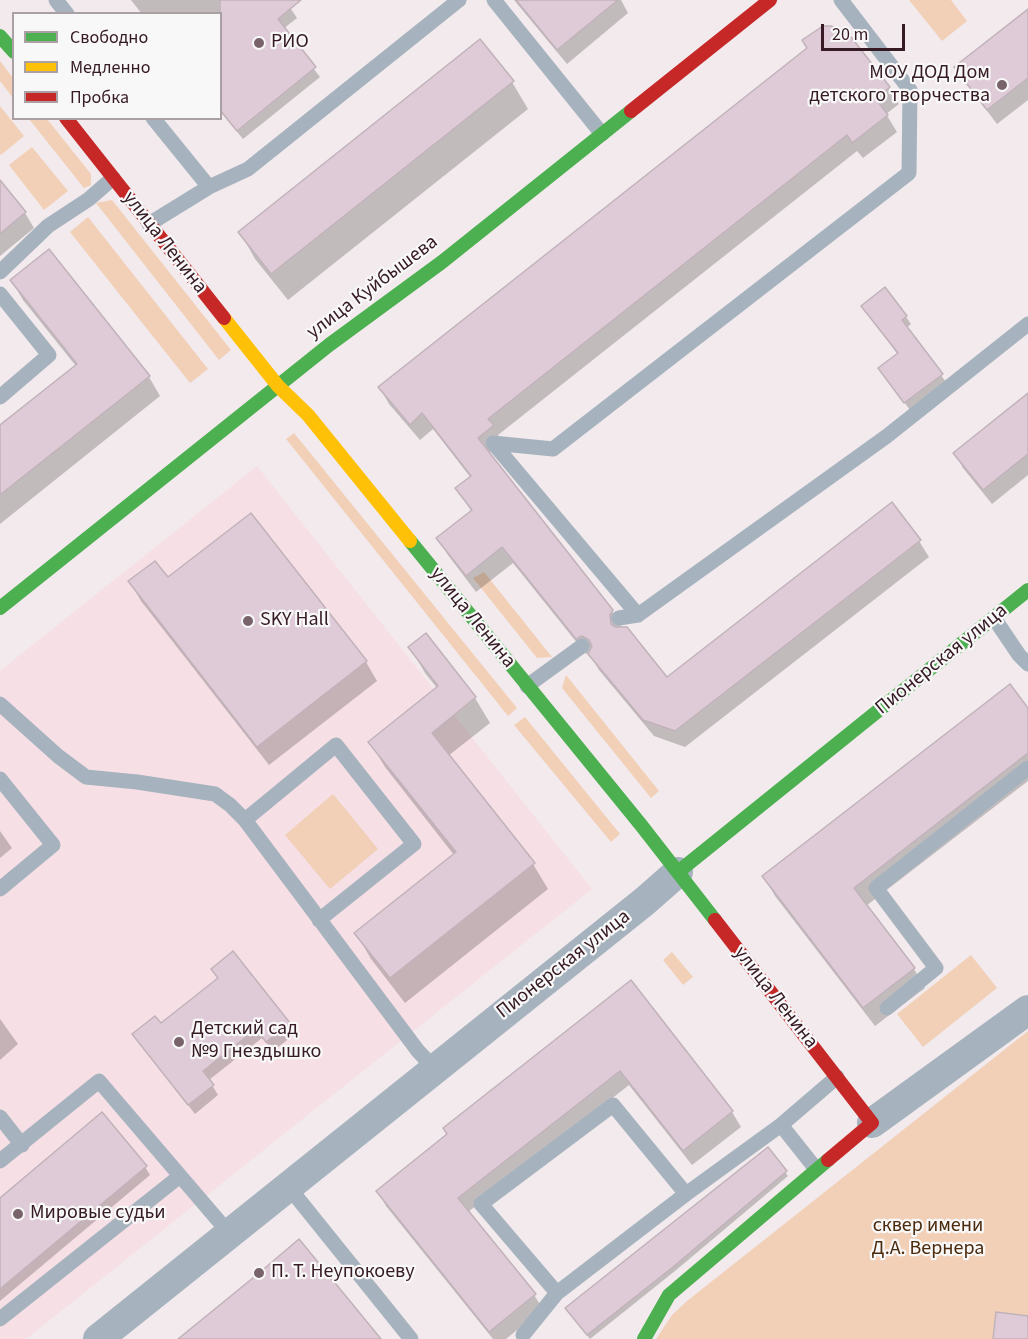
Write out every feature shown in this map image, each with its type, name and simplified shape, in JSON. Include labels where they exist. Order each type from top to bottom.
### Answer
[{"type":"street","name":"улица Куйбышева","points":[[0,608],[329,345],[442,262],[770,0]]},
{"type":"street","points":[[0,36],[12,50]]},
{"type":"street","name":"улица Ленина","points":[[68,120],[278,386],[308,415],[678,872],[872,1123]]},
{"type":"street","name":"Пионерская улица","points":[[98,1339],[287,1185],[645,901],[1028,590]]},
{"type":"street","points":[[644,1339],[669,1295],[816,1169],[872,1123],[1028,1010]]},
{"type":"lane","points":[[56,0],[65,12]]},
{"type":"lane","points":[[149,224],[209,187],[248,169],[459,0]]},
{"type":"lane","points":[[494,0],[602,134]]},
{"type":"lane","points":[[638,615],[493,443],[553,448],[909,173],[910,90],[841,0]]},
{"type":"lane","points":[[155,120],[209,187]]},
{"type":"lane","points":[[0,272],[48,226],[89,199],[113,178]]},
{"type":"lane","points":[[0,294],[49,355],[0,397]]},
{"type":"lane","points":[[619,618],[638,615],[887,436],[1028,324]]},
{"type":"lane","points":[[994,618],[1019,655],[1028,664]]},
{"type":"lane","points":[[527,686],[582,646]]},
{"type":"lane","points":[[0,704],[58,756],[86,777],[215,794],[230,805],[245,820],[418,1051],[434,1068]]},
{"type":"lane","points":[[245,820],[336,745],[414,844],[319,920]]},
{"type":"lane","points":[[887,1008],[936,968],[876,888],[1028,768]]},
{"type":"lane","points":[[0,779],[54,845],[0,889]]},
{"type":"lane","points":[[523,1338],[557,1293],[686,1194],[781,1125],[837,1077]]},
{"type":"lane","points":[[0,1161],[99,1081],[229,1233]]},
{"type":"lane","points":[[557,1293],[481,1204],[613,1105],[686,1194]]},
{"type":"lane","points":[[0,1117],[22,1145]]},
{"type":"lane","points":[[781,1125],[816,1169]]},
{"type":"lane","points":[[0,1319],[180,1176]]},
{"type":"lane","points":[[287,1185],[411,1339]]},
{"type":"shaded area","points":[[257,466],[592,889],[26,1339],[0,1339],[0,671]]},
{"type":"green space","points":[[909,0],[951,0],[967,21],[942,41]]},
{"type":"green space","points":[[0,61],[12,77],[12,97],[0,81]]},
{"type":"green space","points":[[0,106],[24,136],[1,155],[0,154]]},
{"type":"green space","points":[[30,120],[48,120],[91,174],[91,185],[84,188]]},
{"type":"green space","points":[[32,147],[68,191],[44,210],[9,165]]},
{"type":"green space","points":[[112,200],[231,350],[219,360],[96,203]]},
{"type":"green space","points":[[88,217],[208,369],[190,383],[70,232]]},
{"type":"green space","points":[[294,433],[517,708],[508,716],[286,439]]},
{"type":"green space","points":[[484,572],[552,657],[537,658],[473,578]]},
{"type":"green space","points":[[566,675],[659,791],[651,798],[562,688]]},
{"type":"green space","points":[[525,717],[620,834],[611,842],[514,725]]},
{"type":"green space","points":[[333,794],[378,849],[330,889],[285,835]]},
{"type":"green space","points":[[672,952],[693,977],[683,985],[663,960]]},
{"type":"green space","points":[[971,955],[997,988],[923,1047],[897,1014]]},
{"type":"green space","name":"сквер имени Д.А. Вернера","points":[[1028,1031],[1028,1339],[656,1339],[672,1315],[687,1301]]},
{"type":"building","name":"РИО","points":[[220,0],[301,0],[278,19],[316,67],[237,131],[222,112],[222,12],[220,12]]},
{"type":"building","points":[[516,0],[618,0],[557,50]]},
{"type":"building","points":[[1028,9],[1028,78],[987,110],[954,67]]},
{"type":"building","points":[[823,26],[831,26],[848,33],[890,87],[876,99],[888,115],[852,143],[847,135],[488,419],[494,425],[478,438],[613,610],[610,615],[611,624],[616,627],[627,627],[667,677],[892,502],[921,540],[675,731],[643,720],[588,654],[592,646],[589,640],[582,636],[576,639],[502,547],[466,576],[436,538],[472,510],[455,488],[471,476],[422,413],[410,425],[378,387],[807,48],[802,40]]},
{"type":"building","points":[[480,39],[514,81],[271,274],[238,232]]},
{"type":"building","points":[[0,180],[26,212],[0,234]]},
{"type":"building","points":[[49,249],[150,376],[0,495],[0,425],[77,364],[10,280]]},
{"type":"building","points":[[885,287],[907,316],[902,320],[943,374],[904,403],[878,368],[898,353],[861,306]]},
{"type":"building","points":[[1028,393],[1028,454],[983,490],[953,453]]},
{"type":"building","name":"SKY Hall","points":[[251,513],[367,661],[257,747],[128,581],[155,561],[168,577]]},
{"type":"building","points":[[426,633],[476,697],[432,733],[535,863],[390,978],[354,933],[456,852],[368,742],[438,686],[408,647]]},
{"type":"building","points":[[1010,684],[1028,708],[1028,753],[854,888],[915,968],[863,1008],[762,876]]},
{"type":"building","points":[[233,951],[290,1023],[266,1042],[256,1029],[203,1071],[214,1085],[188,1105],[132,1034],[155,1016],[161,1023],[218,978],[211,969]]},
{"type":"building","points":[[631,980],[733,1111],[683,1151],[620,1071],[458,1198],[536,1294],[489,1332],[376,1191],[447,1134],[443,1128]]},
{"type":"building","points":[[102,1112],[147,1166],[0,1289],[0,1198]]},
{"type":"building","points":[[768,1147],[787,1171],[673,1267],[587,1335],[565,1308]]},
{"type":"building","points":[[299,1239],[381,1339],[178,1339],[259,1273]]},
{"type":"building","points":[[996,1312],[1028,1316],[1028,1339],[993,1339]]},
{"type":"traffic: fast","points":[[0,36],[12,50]]},
{"type":"traffic: fast","points":[[0,608],[329,345],[442,262],[631,111]]},
{"type":"traffic: fast","points":[[410,541],[641,825],[715,920]]},
{"type":"traffic: fast","points":[[678,872],[1028,590]]},
{"type":"traffic: fast","points":[[644,1339],[669,1295],[828,1160]]},
{"type":"traffic: slow","points":[[224,318],[278,386],[308,415],[410,541]]},
{"type":"traffic: jam","points":[[631,111],[770,0]]},
{"type":"traffic: jam","points":[[68,120],[224,318]]},
{"type":"traffic: jam","points":[[715,920],[872,1123],[828,1160]]},
{"type":"place","name":"РИО","points":[[259,43]]},
{"type":"place","name":"МОУ ДОД Дом детского творчества","points":[[1002,85]]},
{"type":"place","name":"SKY Hall","points":[[248,621]]},
{"type":"place","name":"Детский сад №9 Гнездышко","points":[[179,1042]]},
{"type":"place","name":"Мировые судьи","points":[[18,1214]]},
{"type":"place","name":"П. Т. Неупокоеву","points":[[259,1273]]}]
